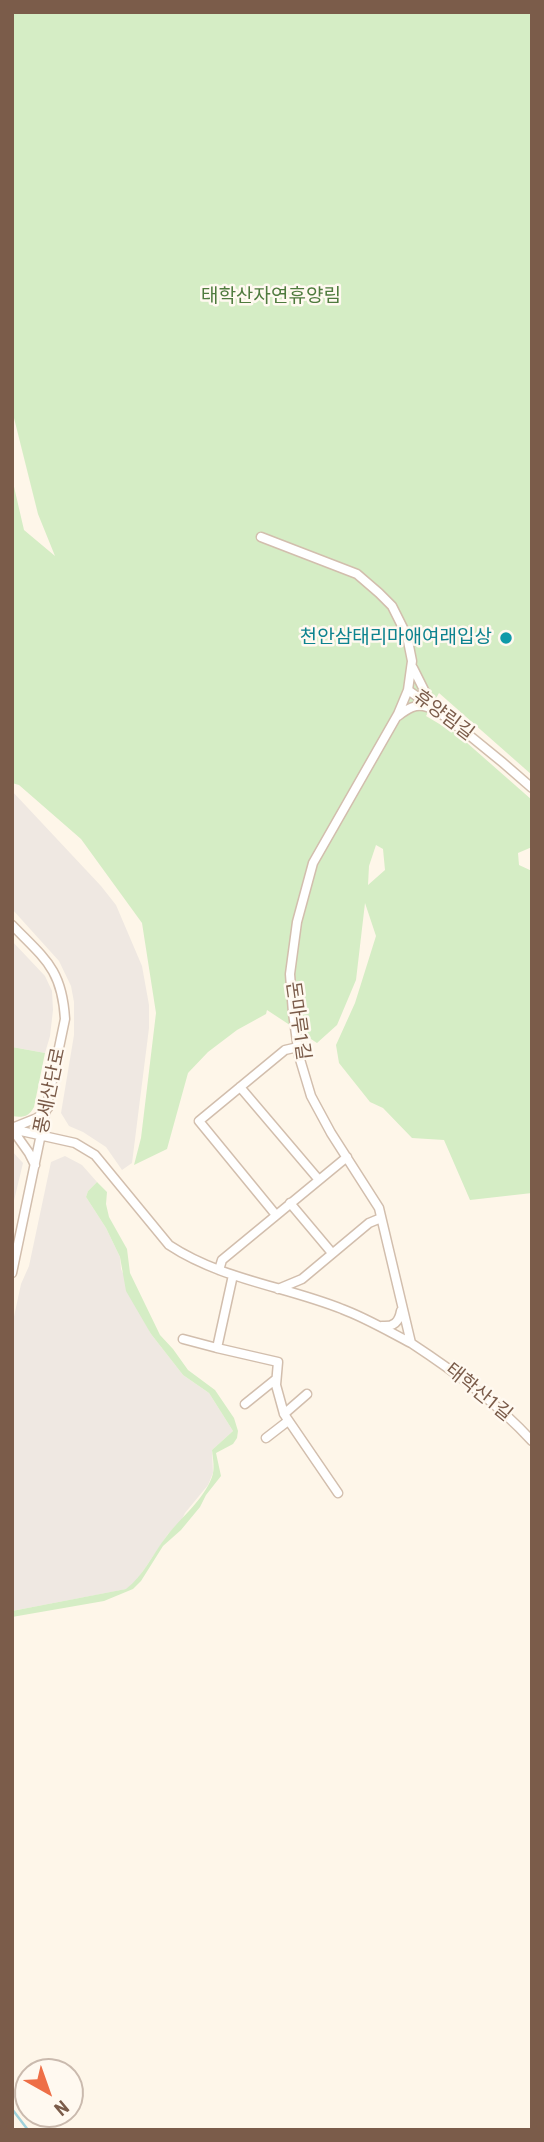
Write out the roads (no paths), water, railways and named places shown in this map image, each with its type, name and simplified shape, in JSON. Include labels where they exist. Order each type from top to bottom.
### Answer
[{"type":"street","name":"휴양림길","points":[[261,537],[357,574],[391,606],[407,636],[411,665],[408,690],[499,758],[532,788]]},
{"type":"street","points":[[411,665],[428,695],[446,717]]},
{"type":"street","name":"돈마루1길","points":[[408,690],[396,718],[313,863],[297,922],[290,974],[298,1048],[311,1096],[379,1208],[411,1343]]},
{"type":"street","points":[[396,718],[409,708],[421,705],[435,709]]},
{"type":"street","name":"풍세산단로","points":[[12,925],[47,960],[58,979],[65,1019],[12,1273]]},
{"type":"street","points":[[276,1215],[199,1121],[285,1050],[298,1048]]},
{"type":"street","points":[[240,1087],[319,1180]]},
{"type":"street","points":[[12,1129],[37,1118],[48,1108]]},
{"type":"street","points":[[12,1129],[75,1143],[95,1155],[169,1245],[183,1255],[254,1283],[343,1309],[411,1343]]},
{"type":"street","points":[[12,1129],[35,1165]]},
{"type":"street","points":[[219,1270],[222,1260],[347,1157]]},
{"type":"street","points":[[290,1203],[332,1254]]},
{"type":"street","points":[[278,1289],[302,1279],[369,1223],[382,1218]]},
{"type":"street","points":[[217,1348],[233,1275]]},
{"type":"street","points":[[302,1279],[304,1290],[310,1298]]},
{"type":"street","points":[[378,1326],[395,1324],[400,1320],[401,1308]]},
{"type":"street","points":[[183,1339],[278,1362],[276,1379],[286,1418],[338,1493]]},
{"type":"street","name":"태학산1길","points":[[411,1343],[473,1386],[512,1419],[532,1441]]},
{"type":"street","points":[[246,1404],[276,1379]]},
{"type":"street","points":[[266,1437],[307,1394]]},
{"type":"waterway","points":[[12,2109],[28,2130]]},
{"type":"place","name":"천안삼태리마애여래입상","points":[[506,638]]},
{"type":"park label","name":"태학산자연휴양림","points":[[271,297]]}]
